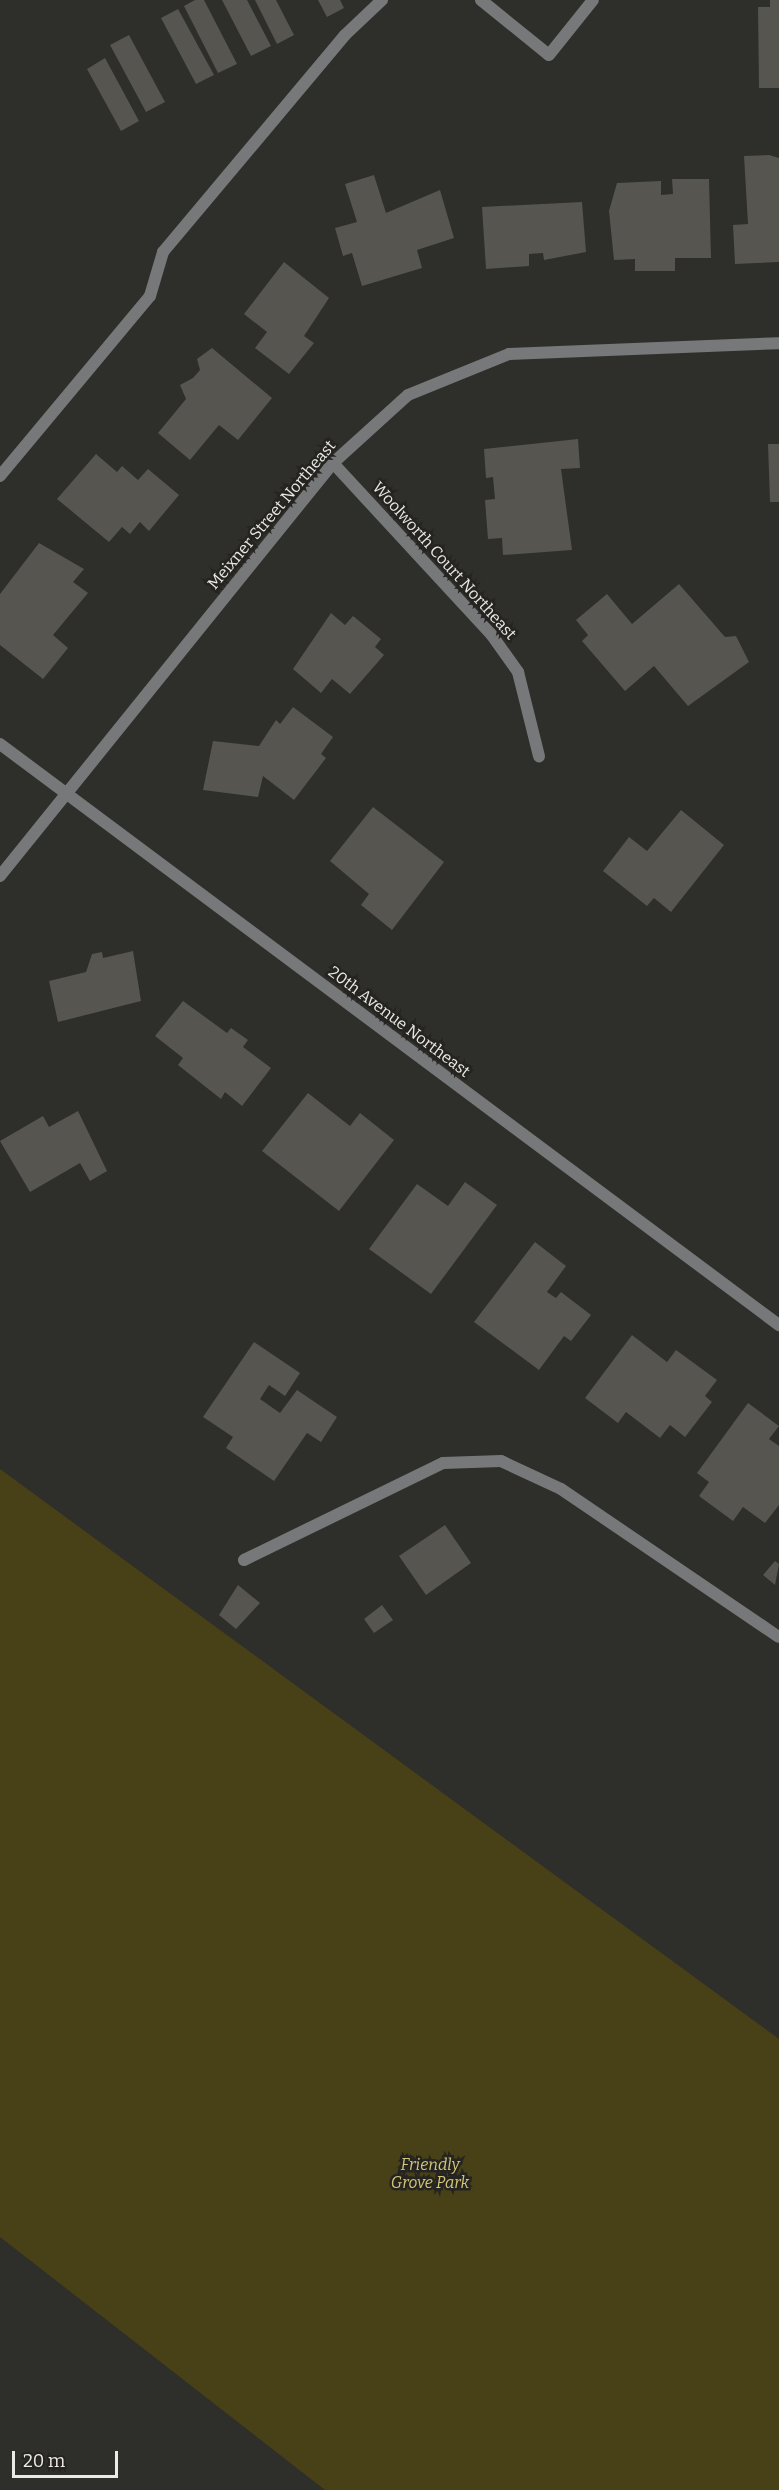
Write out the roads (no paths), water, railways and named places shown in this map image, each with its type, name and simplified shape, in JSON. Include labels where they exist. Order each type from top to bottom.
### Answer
[{"type":"street","points":[[0,476],[150,297],[163,252],[345,35],[382,0]]},
{"type":"street","points":[[482,0],[549,55],[593,0]]},
{"type":"street","name":"Meixner Street Northeast","points":[[0,876],[333,463],[408,395],[509,354],[564,348],[779,343]]},
{"type":"street","name":"Woolworth Court Northeast","points":[[333,463],[518,672],[539,756]]},
{"type":"street","name":"20th Avenue Northeast","points":[[0,744],[779,1325]]},
{"type":"street","points":[[244,1560],[443,1463],[501,1461],[561,1489],[779,1637]]},
{"type":"park label","name":"Friendly Grove Park","points":[[430,2174]]}]
